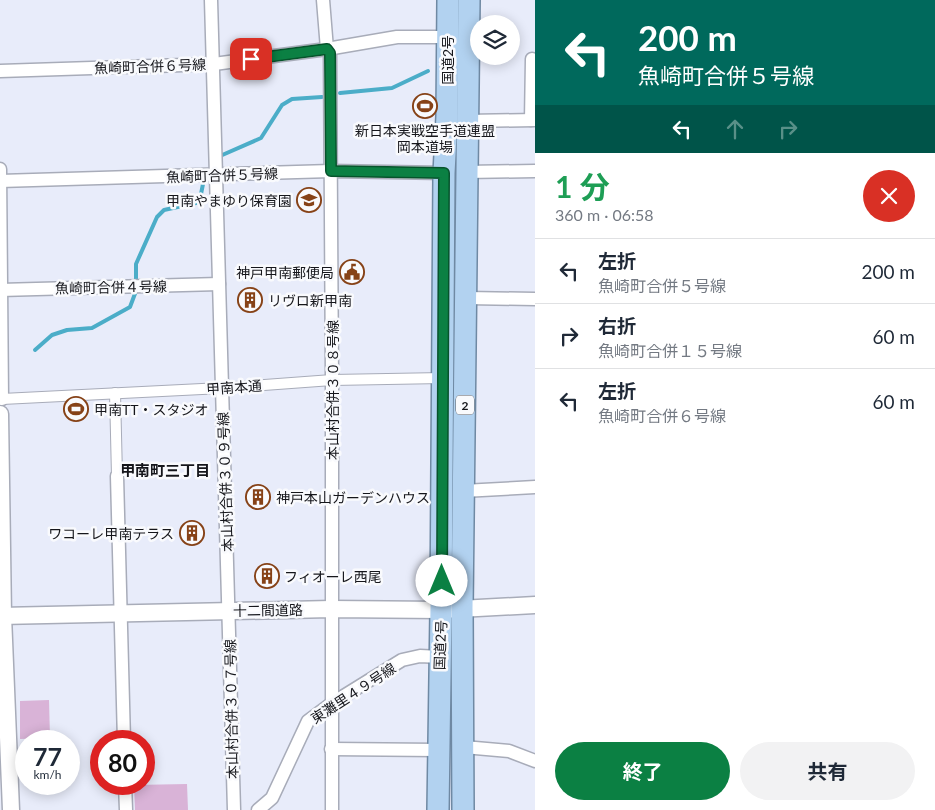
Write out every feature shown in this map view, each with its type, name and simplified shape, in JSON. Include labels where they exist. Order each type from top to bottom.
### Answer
[{"type":"highway","name":"国道2号","points":[[448,0],[447,116],[444,173],[443,378],[451,609],[464,747],[463,810]]},
{"type":"highway","name":"国道2号","points":[[438,810],[440,657],[451,609],[463,491],[466,172],[471,126],[469,0]]},
{"type":"street","name":"本山村合併３０９号線","points":[[211,0],[229,610]]},
{"type":"street","name":"本山村合併３０８号線","points":[[323,0],[327,49],[330,53],[332,810]]},
{"type":"street","name":"魚崎町合併６号線","points":[[0,71],[214,64],[327,49],[397,37],[448,37]]},
{"type":"street","points":[[437,130],[533,120],[532,59]]},
{"type":"street","points":[[0,169],[2,616],[11,810]]},
{"type":"street","name":"魚崎町合併５号線","points":[[0,181],[331,171],[444,173]]},
{"type":"street","points":[[466,172],[535,171]]},
{"type":"street","name":"魚崎町合併４号線","points":[[1,290],[219,284]]},
{"type":"street","points":[[466,298],[535,300]]},
{"type":"street","name":"甲南本通","points":[[1,406],[114,393],[332,380],[465,376]]},
{"type":"street","points":[[114,393],[118,476],[124,730]]},
{"type":"street","points":[[463,491],[535,486]]},
{"type":"street","name":"十二間道路","points":[[2,616],[331,608],[451,609],[535,605]]},
{"type":"street","name":"本山村合併３０７号線","points":[[229,610],[234,809]]},
{"type":"street","name":"東灘里４９号線","points":[[258,810],[272,798],[308,721],[331,704],[402,660],[420,656],[440,657]]},
{"type":"street","points":[[464,747],[509,751],[535,761]]},
{"type":"street","points":[[331,749],[438,750]]},
{"type":"street","points":[[125,795],[126,810]]},
{"type":"shaded area","points":[[49,700],[50,730],[20,730],[20,701]]},
{"type":"shaded area","points":[[187,784],[188,810],[135,810],[134,795],[155,795],[155,785]]},
{"type":"waterway","points":[[340,93],[392,88],[428,71]]},
{"type":"waterway","points":[[220,156],[261,138],[282,105],[292,99],[322,97]]},
{"type":"waterway","points":[[136,280],[136,264],[157,217],[164,210],[196,203],[200,199],[203,184]]},
{"type":"waterway","points":[[35,350],[52,335],[67,330],[92,328],[130,307],[136,291]]},
{"type":"place","name":"新日本実戦空手道連盟 岡本道場","points":[[425,106]]},
{"type":"place","name":"甲南やまゆり保育園","points":[[309,200]]},
{"type":"place","name":"神戸甲南郵便局","points":[[352,272]]},
{"type":"place","name":"リヴロ新甲南","points":[[250,300]]},
{"type":"place","name":"甲南TT・スタジオ","points":[[76,409]]},
{"type":"place","name":"神戸本山ガーデンハウス","points":[[258,497]]},
{"type":"place","name":"ワコーレ甲南テラス","points":[[192,533]]},
{"type":"place","name":"フィオーレ西尾","points":[[267,576]]},
{"type":"district","name":"甲南町三丁目","points":[[165,470]]},
{"type":"route","points":[[251,59],[327,49],[330,53],[331,171],[444,173],[442,581]]}]
